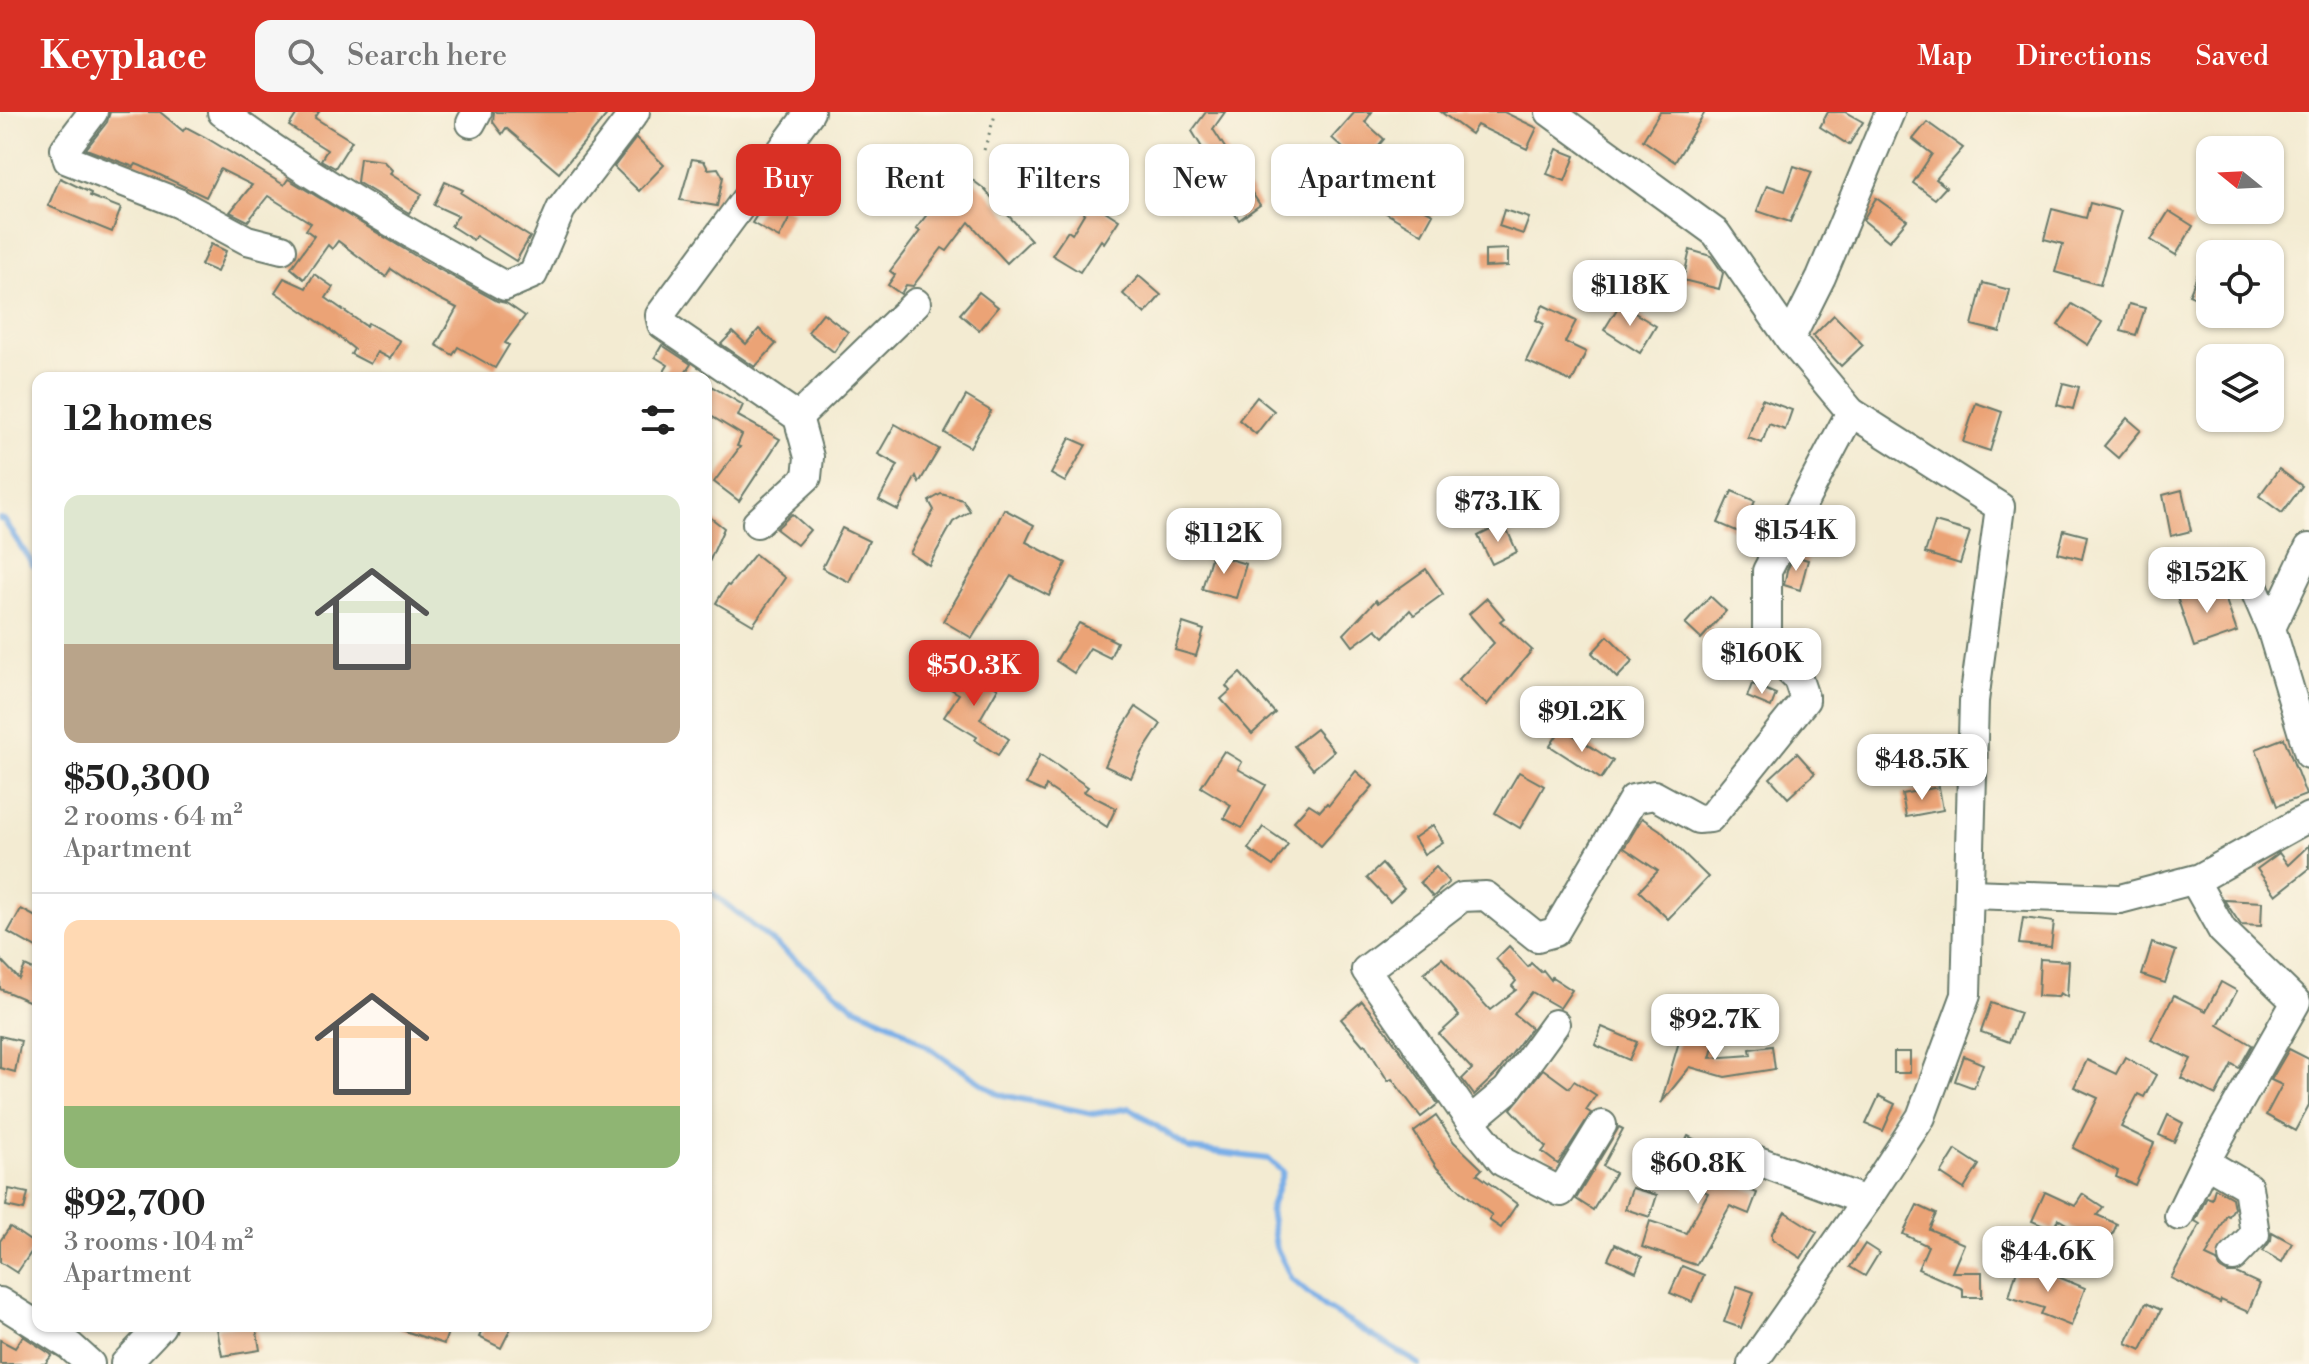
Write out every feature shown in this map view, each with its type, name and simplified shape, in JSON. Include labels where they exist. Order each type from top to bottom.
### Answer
[{"type":"street","points":[[93,112],[65,149],[68,160],[178,203],[247,240],[282,249]]},
{"type":"street","points":[[222,112],[409,234],[505,286],[533,274],[561,209],[635,112]]},
{"type":"street","points":[[757,523],[807,477],[809,457],[798,417],[662,324],[660,315],[810,112]]},
{"type":"street","points":[[1550,112],[1716,233],[1790,339],[1851,412],[2000,507],[1974,701],[1966,995],[1921,1117],[1752,1364]]},
{"type":"street","points":[[1790,339],[1821,277],[1890,112]]},
{"type":"street","points":[[798,417],[916,303]]},
{"type":"street","points":[[1602,1125],[1561,1192],[1503,1162],[1470,1121],[1366,970],[1462,897],[1486,896],[1537,937],[1555,932],[1633,799],[1654,795],[1698,819],[1710,818],[1805,700],[1798,679],[1767,649],[1767,571],[1851,412]]},
{"type":"street","points":[[2271,628],[2309,548]]},
{"type":"street","points":[[2244,565],[2271,628],[2309,754]]},
{"type":"street","points":[[1970,894],[2120,899],[2194,880],[2309,817]]},
{"type":"street","points":[[2179,1216],[2205,1162],[2296,1002],[2222,930],[2194,880]]},
{"type":"street","points":[[1470,1121],[1507,1090],[1555,1024]]},
{"type":"street","points":[[1745,1156],[1866,1201]]},
{"type":"street","points":[[2205,1162],[2248,1187],[2255,1234],[2233,1257]]},
{"type":"street","points":[[0,1302],[32,1327]]},
{"type":"street","points":[[39,1332],[73,1358]]},
{"type":"street","points":[[125,1364],[155,1332]]},
{"type":"path","points":[[984,150],[996,112]]},
{"type":"building","points":[[110,112],[160,112],[183,131],[186,127],[205,137],[284,185],[288,179],[424,261],[525,316],[505,343],[509,345],[495,368],[458,347],[453,355],[436,345],[457,308],[391,269],[386,277],[338,241],[332,249],[328,245],[304,279],[291,268],[314,236],[306,230],[311,223],[268,196],[248,221],[230,212],[252,185],[220,169],[206,197],[136,164],[134,167],[86,149],[107,122]]},
{"type":"building","points":[[298,112],[319,112],[315,118],[352,141],[335,168],[321,160],[327,150],[289,126]]},
{"type":"building","points":[[494,112],[609,112],[559,173],[506,128],[502,134],[493,122]]},
{"type":"building","points":[[1206,112],[1225,112],[1213,129],[1223,144],[1200,144],[1192,131]]},
{"type":"building","points":[[1355,112],[1372,112],[1365,122],[1384,139],[1380,144],[1339,144],[1332,138]]},
{"type":"building","points":[[1441,112],[1504,112],[1537,128],[1527,149],[1477,125],[1471,134]]},
{"type":"building","points":[[1660,112],[1705,112],[1675,162],[1643,140]]},
{"type":"building","points":[[1828,112],[1845,112],[1863,122],[1849,145],[1820,127]]},
{"type":"building","points":[[1927,122],[1963,148],[1936,179],[1946,187],[1935,199],[1913,183],[1932,154],[1913,139]]},
{"type":"building","points":[[636,138],[664,165],[639,191],[614,167]]},
{"type":"building","points":[[1557,149],[1575,156],[1565,181],[1547,174]]},
{"type":"building","points":[[360,158],[383,161],[392,170],[390,174],[422,194],[409,213],[357,182]]},
{"type":"building","points":[[692,159],[704,161],[708,169],[718,168],[723,177],[717,206],[680,200]]},
{"type":"building","points":[[1794,166],[1812,172],[1790,222],[1757,211],[1767,185],[1785,191]]},
{"type":"building","points":[[60,178],[91,193],[90,196],[121,208],[112,232],[48,206]]},
{"type":"building","points":[[973,180],[989,194],[989,216],[1009,216],[1031,240],[1007,263],[969,222],[947,251],[942,248],[913,286],[906,285],[901,294],[888,285],[895,275],[890,271],[920,231],[916,229],[926,216],[973,216]]},
{"type":"building","points":[[445,182],[463,190],[461,193],[530,237],[516,261],[476,236],[473,240],[451,226],[458,216],[434,205]]},
{"type":"building","points":[[1876,198],[1907,220],[1889,241],[1863,220]]},
{"type":"building","points":[[2090,203],[2121,211],[2100,285],[2055,272],[2063,244],[2044,239],[2052,209],[2086,218]]},
{"type":"building","points":[[1504,210],[1529,218],[1523,234],[1499,226]]},
{"type":"building","points":[[2169,211],[2193,226],[2176,255],[2151,240]]},
{"type":"building","points":[[756,216],[791,216],[779,238],[752,223]]},
{"type":"building","points":[[1083,216],[1113,216],[1119,220],[1104,243],[1101,240],[1080,272],[1052,255],[1068,231],[1072,234]]},
{"type":"building","points":[[1391,216],[1432,216],[1422,234]]},
{"type":"building","points":[[211,244],[226,251],[217,272],[201,265]]},
{"type":"building","points":[[1508,249],[1508,266],[1485,267],[1485,250]]},
{"type":"building","points":[[1690,250],[1711,256],[1723,273],[1719,289],[1683,280]]},
{"type":"building","points":[[314,274],[333,287],[326,298],[366,326],[368,323],[400,341],[390,359],[377,352],[370,364],[351,354],[354,349],[275,292],[284,278],[306,288]]},
{"type":"building","points":[[1139,276],[1161,295],[1145,314],[1123,294]]},
{"type":"building","points":[[2196,278],[2196,298],[2189,295]]},
{"type":"building","points":[[1983,283],[2010,290],[2000,332],[1972,325]]},
{"type":"building","points":[[979,292],[998,307],[979,330],[960,314]]},
{"type":"building","points":[[1620,304],[1656,326],[1640,353],[1604,330]]},
{"type":"building","points":[[2072,304],[2102,322],[2088,345],[2058,325]]},
{"type":"building","points":[[2129,304],[2145,308],[2136,335],[2121,331]]},
{"type":"building","points":[[1543,305],[1576,321],[1565,342],[1586,352],[1572,382],[1526,361],[1544,324],[1536,320]]},
{"type":"building","points":[[823,313],[848,332],[834,352],[808,332]]},
{"type":"building","points":[[1834,315],[1863,345],[1841,366],[1813,336]]},
{"type":"building","points":[[759,329],[776,344],[755,367],[721,344],[733,332],[746,344]]},
{"type":"building","points":[[662,345],[691,364],[686,372],[664,372],[668,365],[655,357]]},
{"type":"building","points":[[2063,383],[2079,387],[2073,409],[2057,405]]},
{"type":"building","points":[[712,387],[743,405],[738,416],[780,439],[739,501],[714,482],[740,447],[737,446],[742,435],[712,417]]},
{"type":"building","points":[[966,396],[991,411],[970,447],[945,433]]},
{"type":"building","points":[[1257,397],[1274,411],[1256,434],[1239,420]]},
{"type":"building","points":[[1762,399],[1792,410],[1785,430],[1769,424],[1762,443],[1748,438]]},
{"type":"building","points":[[1976,403],[2002,412],[1990,451],[1963,442]]},
{"type":"building","points":[[2127,418],[2141,430],[2118,458],[2104,446]]},
{"type":"building","points":[[895,424],[939,449],[919,483],[916,476],[898,510],[879,500],[898,465],[878,454]]},
{"type":"building","points":[[1070,438],[1086,445],[1065,482],[1051,474]]},
{"type":"building","points":[[2279,469],[2302,486],[2282,513],[2259,496]]},
{"type":"building","points":[[2182,490],[2191,531],[2171,536],[2163,495]]},
{"type":"building","points":[[1732,491],[1755,501],[1741,533],[1718,523]]},
{"type":"building","points":[[941,494],[963,500],[970,511],[953,522],[929,565],[910,553],[934,510],[929,501]]},
{"type":"building","points":[[1004,509],[1034,525],[1026,542],[1066,563],[1049,596],[1011,576],[972,638],[943,621],[979,560]]},
{"type":"building","points":[[792,514],[810,530],[797,545],[776,529]]},
{"type":"building","points":[[712,519],[724,528],[712,555]]},
{"type":"building","points":[[1935,522],[1970,532],[1960,564],[1925,553]]},
{"type":"building","points":[[1504,523],[1517,552],[1492,564],[1478,536]]},
{"type":"building","points":[[842,528],[869,541],[849,582],[822,568]]},
{"type":"building","points":[[2064,530],[2087,536],[2082,559],[2058,553]]},
{"type":"building","points":[[755,554],[785,578],[753,625],[716,603],[727,585]]},
{"type":"building","points":[[1212,554],[1246,564],[1236,598],[1202,589]]},
{"type":"building","points":[[1794,556],[1808,560],[1800,590],[1784,585]]},
{"type":"building","points":[[1426,569],[1443,594],[1414,615],[1410,610],[1384,637],[1376,629],[1353,646],[1344,634],[1376,600],[1378,603]]},
{"type":"building","points":[[2220,583],[2237,632],[2194,647],[2177,597]]},
{"type":"building","points":[[1710,596],[1726,611],[1701,639],[1685,624]]},
{"type":"building","points":[[1487,598],[1504,618],[1500,621],[1532,650],[1487,705],[1458,680],[1494,643],[1469,614]]},
{"type":"building","points":[[1079,623],[1117,642],[1110,658],[1090,648],[1074,673],[1056,661]]},
{"type":"building","points":[[1183,623],[1204,630],[1196,656],[1175,650]]},
{"type":"building","points":[[1608,636],[1633,661],[1617,678],[1592,653]]},
{"type":"building","points":[[956,664],[998,688],[980,719],[1009,739],[998,755],[975,740],[977,737],[944,717],[959,694],[944,685]]},
{"type":"building","points":[[1240,673],[1275,713],[1252,734],[1221,699],[1230,691],[1226,686]]},
{"type":"building","points":[[1752,684],[1776,694],[1771,707],[1747,697]]},
{"type":"building","points":[[1136,707],[1161,724],[1142,753],[1131,778],[1105,766],[1121,730]]},
{"type":"building","points":[[1562,728],[1613,761],[1601,779],[1550,746]]},
{"type":"building","points":[[1316,729],[1334,751],[1313,769],[1294,746]]},
{"type":"building","points":[[2284,738],[2306,795],[2277,806],[2256,749]]},
{"type":"building","points":[[1224,751],[1242,762],[1238,769],[1266,785],[1242,828],[1224,818],[1231,805],[1201,787]]},
{"type":"building","points":[[1797,753],[1815,773],[1788,798],[1770,778]]},
{"type":"building","points":[[1040,754],[1088,787],[1084,792],[1116,808],[1107,827],[1046,786],[1044,792],[1026,784]]},
{"type":"building","points":[[1356,771],[1373,786],[1321,846],[1294,821],[1309,804],[1320,811],[1327,803],[1329,805]]},
{"type":"building","points":[[1519,772],[1544,786],[1520,828],[1495,813]]},
{"type":"building","points":[[1939,787],[1943,810],[1906,817],[1902,794]]},
{"type":"building","points":[[1642,818],[1660,830],[1708,877],[1668,919],[1639,891],[1658,871],[1624,848]]},
{"type":"building","points":[[1433,825],[1443,842],[1424,854],[1414,838]]},
{"type":"building","points":[[1263,827],[1288,844],[1273,866],[1248,849]]},
{"type":"building","points":[[2309,845],[2309,869],[2276,895],[2257,869],[2279,853],[2288,865]]},
{"type":"building","points":[[1382,864],[1404,889],[1390,902],[1367,878]]},
{"type":"building","points":[[1436,867],[1449,882],[1433,897],[1420,882]]},
{"type":"building","points":[[2224,900],[2262,902],[2261,926],[2241,925]]},
{"type":"building","points":[[21,909],[32,915],[32,946],[8,932]]},
{"type":"building","points":[[2023,918],[2054,922],[2051,947],[2019,944]]},
{"type":"building","points":[[2152,943],[2176,951],[2165,983],[2142,975]]},
{"type":"building","points":[[1509,946],[1528,967],[1531,963],[1541,972],[1543,970],[1551,980],[1552,977],[1572,990],[1560,1008],[1532,992],[1514,1014],[1531,1028],[1498,1072],[1474,1095],[1462,1079],[1472,1069],[1439,1034],[1459,1016],[1424,973],[1442,958],[1490,1010],[1516,990],[1512,986],[1516,981],[1496,959]]},
{"type":"building","points":[[0,959],[19,979],[25,966],[32,969],[32,1002],[0,989]]},
{"type":"building","points":[[2040,959],[2069,961],[2067,997],[2060,993],[2058,997],[2038,996]]},
{"type":"building","points":[[2221,982],[2237,991],[2218,1025],[2252,1045],[2239,1068],[2232,1064],[2216,1095],[2181,1078],[2191,1059],[2151,1040],[2174,995],[2206,1011]]},
{"type":"building","points":[[1362,1001],[1438,1104],[1421,1117],[1392,1079],[1388,1081],[1365,1044],[1341,1019]]},
{"type":"building","points":[[1991,1003],[2020,1013],[2009,1042],[1981,1032]]},
{"type":"building","points":[[1602,1027],[1637,1042],[1629,1060],[1595,1045]]},
{"type":"building","points":[[1681,1035],[1714,1044],[1710,1058],[1751,1055],[1750,1049],[1772,1046],[1775,1069],[1725,1077],[1690,1067],[1661,1103]]},
{"type":"building","points":[[0,1036],[21,1041],[15,1072],[0,1068]]},
{"type":"building","points":[[2289,1049],[2309,1059],[2309,1105],[2295,1131],[2266,1115],[2282,1085],[2271,1080]]},
{"type":"building","points":[[1894,1052],[1910,1052],[1910,1073],[1894,1073]]},
{"type":"building","points":[[1964,1056],[1983,1064],[1974,1088],[1955,1081]]},
{"type":"building","points":[[2125,1057],[2156,1075],[2144,1097],[2138,1094],[2121,1127],[2154,1143],[2135,1185],[2116,1177],[2118,1171],[2073,1148],[2098,1098],[2074,1087],[2087,1060],[2116,1074]]},
{"type":"building","points":[[1543,1069],[1569,1088],[1574,1081],[1596,1095],[1586,1110],[1591,1113],[1558,1164],[1542,1152],[1546,1147],[1511,1109]]},
{"type":"building","points":[[1879,1096],[1895,1104],[1883,1131],[1866,1124]]},
{"type":"building","points":[[2168,1115],[2183,1123],[2174,1142],[2159,1135]]},
{"type":"building","points":[[1436,1116],[1454,1142],[1482,1169],[1477,1174],[1517,1204],[1501,1228],[1489,1220],[1492,1215],[1437,1168],[1414,1132]]},
{"type":"building","points":[[1619,1127],[1623,1129],[1603,1166],[1615,1173],[1593,1210],[1576,1199]]},
{"type":"building","points":[[1688,1136],[1714,1150],[1704,1171],[1757,1193],[1749,1214],[1730,1206],[1696,1265],[1642,1247],[1650,1221],[1686,1233],[1708,1193],[1669,1173]]},
{"type":"building","points":[[1956,1150],[1979,1165],[1964,1189],[1941,1174]]},
{"type":"building","points":[[1632,1188],[1657,1195],[1650,1217],[1625,1209]]},
{"type":"building","points":[[2215,1188],[2232,1198],[2234,1208],[2227,1215],[2206,1256],[2217,1261],[2221,1269],[2228,1273],[2236,1273],[2260,1284],[2248,1312],[2221,1300],[2220,1303],[2171,1278],[2200,1224],[2195,1221],[2207,1197],[2212,1199]]},
{"type":"building","points":[[9,1189],[28,1193],[24,1210],[6,1206]]},
{"type":"building","points":[[2045,1192],[2075,1206],[2083,1194],[2103,1207],[2097,1215],[2117,1224],[2101,1260],[2086,1253],[2092,1240],[2058,1219],[2053,1230],[2032,1221]]},
{"type":"building","points":[[1917,1205],[1936,1214],[1929,1229],[1964,1244],[1952,1272],[1982,1272],[1982,1297],[1963,1297],[1963,1289],[1918,1269],[1928,1246],[1903,1234]]},
{"type":"building","points":[[1785,1212],[1817,1232],[1801,1258],[1772,1239],[1772,1233]]},
{"type":"building","points":[[10,1227],[32,1242],[32,1251],[17,1273],[0,1262],[0,1241]]},
{"type":"building","points":[[2272,1232],[2292,1243],[2282,1262],[2263,1251],[2271,1240]]},
{"type":"building","points":[[1615,1244],[1642,1257],[1636,1272],[1608,1259]]},
{"type":"building","points":[[1865,1244],[1879,1253],[1865,1276],[1850,1267]]},
{"type":"building","points":[[1682,1266],[1704,1275],[1692,1302],[1670,1293]]},
{"type":"building","points":[[2018,1266],[2085,1288],[2071,1326],[2041,1314],[2044,1308],[2009,1297]]},
{"type":"building","points":[[1737,1286],[1754,1292],[1741,1328],[1724,1322]]},
{"type":"building","points":[[2146,1303],[2161,1310],[2141,1350],[2126,1343]]},
{"type":"building","points":[[218,1332],[257,1332],[260,1350],[222,1356]]},
{"type":"building","points":[[408,1332],[448,1332],[444,1344]]},
{"type":"building","points":[[481,1332],[509,1332],[501,1348],[479,1337]]},
{"type":"building","points":[[23,1336],[52,1355],[45,1364],[0,1364],[0,1340],[15,1348]]},
{"type":"waterway","points":[[0,519],[4,520],[32,563]]},
{"type":"waterway","points":[[712,893],[853,1006],[895,1025],[998,1094],[1093,1114],[1130,1108],[1190,1149],[1269,1159],[1283,1172],[1270,1210],[1276,1247],[1292,1279],[1326,1308],[1419,1364]]}]
